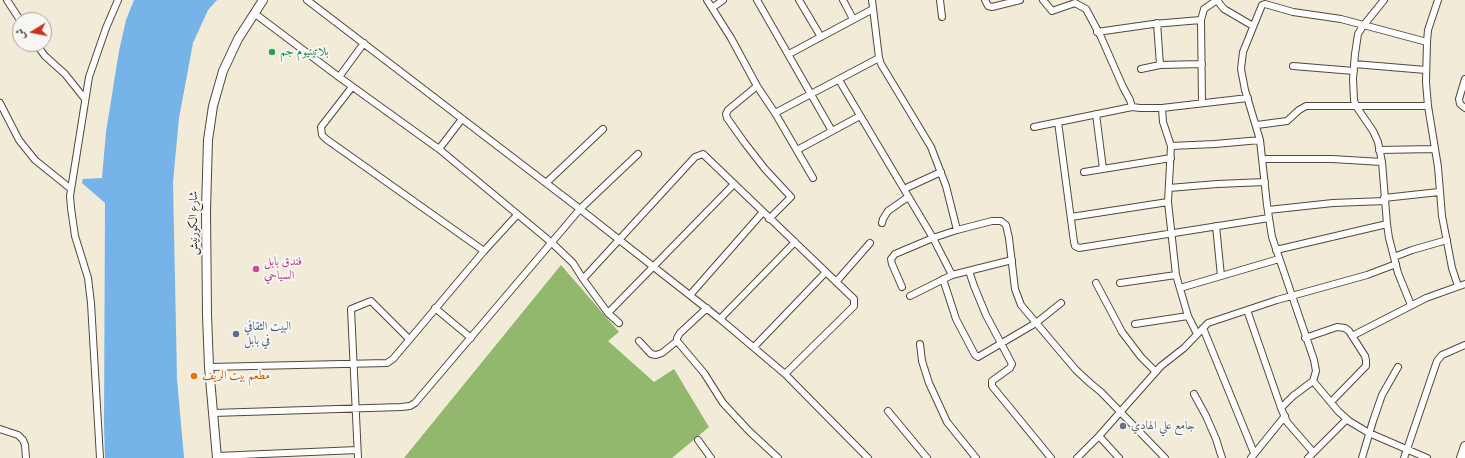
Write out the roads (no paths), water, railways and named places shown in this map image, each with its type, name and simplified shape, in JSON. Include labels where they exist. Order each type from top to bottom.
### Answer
[{"type":"street","points":[[7,0],[15,12]]},
{"type":"street","points":[[100,458],[91,303],[88,278],[75,236],[71,208],[71,189],[91,70],[118,0]]},
{"type":"street","name":"شارع الكورنيش","points":[[217,457],[209,367],[206,210],[207,158],[210,123],[217,89],[223,72],[238,38],[263,0]]},
{"type":"street","points":[[307,0],[720,318],[785,374],[868,458]]},
{"type":"street","points":[[708,0],[757,86],[775,113],[813,178]]},
{"type":"street","points":[[712,8],[723,0]]},
{"type":"street","points":[[757,0],[832,131]]},
{"type":"street","points":[[799,0],[822,37]]},
{"type":"street","points":[[843,0],[853,20]]},
{"type":"street","points":[[872,0],[879,58],[888,77],[931,147],[941,172],[957,230]]},
{"type":"street","points":[[940,0],[942,17]]},
{"type":"street","points":[[985,0],[988,6],[992,7],[1020,0]]},
{"type":"street","points":[[1043,0],[1052,11],[1075,3],[1086,9],[1132,107]]},
{"type":"street","points":[[1202,103],[1201,20],[1204,9],[1217,0],[1224,9],[1253,26]]},
{"type":"street","points":[[1384,0],[1358,34],[1354,64],[1354,100],[1356,106],[1373,131],[1379,150],[1382,162],[1387,224],[1396,264],[1411,305]]},
{"type":"street","points":[[1430,0],[1437,1],[1426,42],[1428,106],[1438,167],[1442,216],[1452,268],[1458,286]]},
{"type":"street","points":[[1281,408],[1293,396],[1313,381],[1316,371],[1314,360],[1272,237],[1260,140],[1241,69],[1243,52],[1253,26],[1262,5],[1265,4],[1293,12],[1341,19],[1426,42]]},
{"type":"street","points":[[789,54],[873,9]]},
{"type":"street","points":[[254,12],[352,87],[439,149],[552,243],[573,263],[608,313],[619,323]]},
{"type":"street","points":[[1098,32],[1157,23],[1201,20]]},
{"type":"street","points":[[1157,23],[1160,65]]},
{"type":"street","points":[[339,77],[364,43]]},
{"type":"street","points":[[42,52],[65,74],[85,99]]},
{"type":"street","points":[[775,113],[879,58]]},
{"type":"street","points":[[1141,69],[1160,65],[1202,64]]},
{"type":"street","points":[[1354,64],[1426,70]]},
{"type":"street","points":[[1293,66],[1354,71]]},
{"type":"street","points":[[1465,78],[1459,99],[1460,104],[1465,108]]},
{"type":"street","points":[[839,80],[933,238],[952,275]]},
{"type":"street","points":[[757,86],[728,110],[726,114],[727,118],[744,142],[765,169],[792,197],[769,219]]},
{"type":"street","points":[[352,87],[321,127],[322,134],[326,139],[484,251]]},
{"type":"street","points":[[1034,127],[1132,107],[1162,108],[1248,98]]},
{"type":"street","points":[[0,103],[19,140],[35,160],[71,189]]},
{"type":"street","points":[[1257,125],[1287,121],[1306,106],[1428,106]]},
{"type":"street","points":[[1162,108],[1162,122],[1171,146],[1168,202],[1176,275],[1188,316],[1197,334]]},
{"type":"street","points":[[1096,114],[1103,169]]},
{"type":"street","points":[[797,150],[860,116]]},
{"type":"street","points":[[439,149],[462,119]]},
{"type":"street","points":[[1058,122],[1075,246],[1078,248],[1269,218]]},
{"type":"street","points":[[546,183],[603,129]]},
{"type":"street","points":[[1171,146],[1260,140]]},
{"type":"street","points":[[1379,150],[1434,149]]},
{"type":"street","points":[[213,412],[410,406],[416,403],[580,209],[638,154]]},
{"type":"street","points":[[583,279],[698,154],[702,154],[854,299],[854,306],[785,374]]},
{"type":"street","points":[[1084,172],[1171,158]]},
{"type":"street","points":[[1263,159],[1332,159],[1382,162]]},
{"type":"street","points":[[904,189],[941,172]]},
{"type":"street","points":[[1169,188],[1265,182]]},
{"type":"street","points":[[608,313],[734,184]]},
{"type":"street","points":[[1268,210],[1333,203],[1385,200],[1439,192]]},
{"type":"street","points":[[882,223],[883,218],[888,211],[908,197]]},
{"type":"street","points":[[1071,217],[1168,202]]},
{"type":"street","points":[[690,295],[763,212]]},
{"type":"street","points":[[209,367],[387,363],[393,359],[484,251],[517,215]]},
{"type":"street","points":[[902,287],[891,260],[895,254],[933,238],[957,230],[992,221],[1001,221],[1006,226],[1017,294],[1021,304],[1036,324],[1076,370],[1121,412],[1165,458]]},
{"type":"street","points":[[1276,250],[1387,224]]},
{"type":"street","points":[[1216,226],[1221,276]]},
{"type":"street","points":[[1394,257],[1447,240]]},
{"type":"street","points":[[720,318],[795,242]]},
{"type":"street","points":[[836,282],[870,243]]},
{"type":"street","points":[[1180,288],[1279,259]]},
{"type":"street","points":[[910,296],[952,275],[1012,260]]},
{"type":"street","points":[[1077,458],[1099,436],[1156,372],[1184,348],[1208,324],[1292,296],[1367,275],[1396,264]]},
{"type":"street","points":[[969,271],[986,315],[1012,364],[1010,368],[992,381],[992,386],[1051,458]]},
{"type":"street","points":[[754,347],[826,272]]},
{"type":"street","points":[[1120,282],[1176,275]]},
{"type":"street","points":[[943,279],[956,319],[975,355],[978,357],[983,356],[1036,324],[1061,303]]},
{"type":"street","points":[[1096,283],[1122,332],[1141,357],[1156,372]]},
{"type":"street","points":[[1352,336],[1426,298],[1465,284]]},
{"type":"street","points":[[358,458],[351,309],[371,301],[409,339]]},
{"type":"street","points":[[435,308],[471,338]]},
{"type":"street","points":[[639,341],[651,354],[662,353],[677,341],[680,333],[707,308]]},
{"type":"street","points":[[1247,310],[1287,422],[1313,452]]},
{"type":"street","points":[[1135,324],[1188,316]]},
{"type":"street","points":[[1306,338],[1336,327],[1345,328],[1365,356],[1366,366],[1331,402]]},
{"type":"street","points":[[1203,328],[1252,455],[1285,416]]},
{"type":"street","points":[[677,341],[704,373],[723,403],[749,431],[778,458]]},
{"type":"street","points":[[920,344],[920,357],[929,383],[947,422],[976,458]]},
{"type":"street","points":[[1404,458],[1437,361],[1442,355],[1465,345]]},
{"type":"street","points":[[1362,458],[1382,395],[1398,367]]},
{"type":"street","points":[[1313,381],[1347,419],[1369,434],[1427,458]]},
{"type":"street","points":[[1194,394],[1201,404],[1216,439],[1222,458]]},
{"type":"street","points":[[888,411],[927,458]]},
{"type":"street","points":[[1308,458],[1347,419]]},
{"type":"street","points":[[0,429],[18,435],[23,440],[26,458]]},
{"type":"street","points":[[1099,436],[1118,458]]},
{"type":"street","points":[[698,440],[711,458]]},
{"type":"street","points":[[1461,458],[1465,446]]},
{"type":"street","points":[[217,457],[314,455],[357,450]]},
{"type":"water","points":[[134,0],[217,0],[208,10],[193,43],[179,118],[173,182],[177,379],[184,458],[105,458],[105,203],[82,183],[83,179],[102,178],[106,132],[119,51],[126,20]]},
{"type":"place","name":"بلاتينيوم جم","points":[[272,52]]},
{"type":"place","name":"فندق بابل السياحي","points":[[256,269]]},
{"type":"place","name":"البيت الثقافي في بابل","points":[[236,334]]},
{"type":"place","name":"مطعم بيت الريف","points":[[194,376]]},
{"type":"place","name":"جامع علي الهادي","points":[[1123,426]]}]
